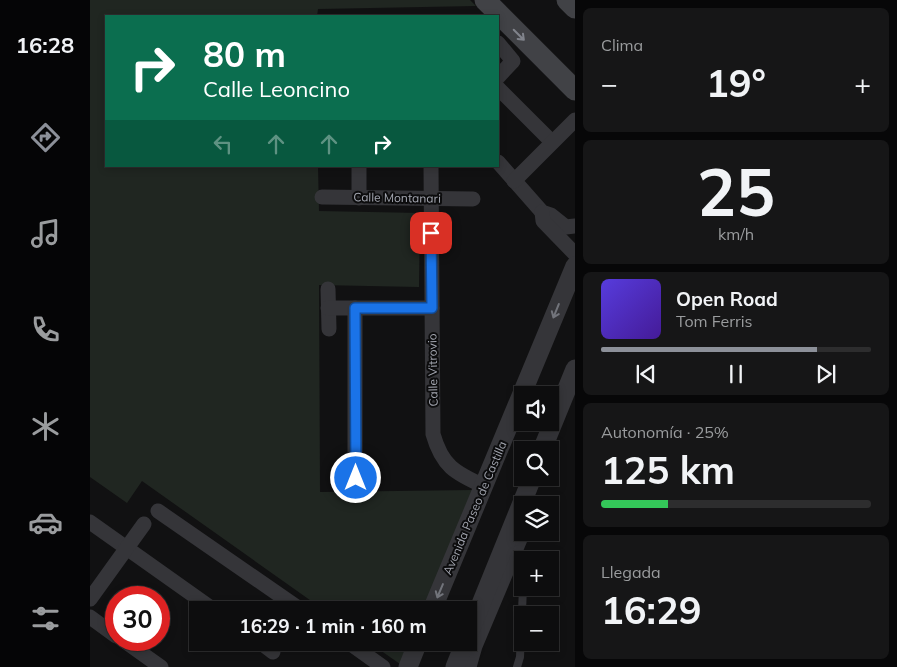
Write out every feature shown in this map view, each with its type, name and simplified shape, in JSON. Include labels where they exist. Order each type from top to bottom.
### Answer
[{"type":"main road","points":[[485,0],[574,90]]},
{"type":"main road","points":[[567,0],[574,8]]},
{"type":"street","points":[[499,44],[513,61],[499,76]]},
{"type":"street","points":[[499,89],[552,142]]},
{"type":"street","points":[[514,181],[574,120]]},
{"type":"street","points":[[499,163],[542,212],[543,221],[567,231],[574,254]]},
{"type":"street","points":[[359,167],[359,198]]},
{"type":"street","name":"Calle Vitrovio","points":[[431,167],[434,434],[438,452],[449,467],[462,476],[484,486]]},
{"type":"street","name":"Calle Montanari","points":[[322,197],[473,199]]},
{"type":"street","name":"Avenida Paseo de Castilla","points":[[436,601],[574,266]]},
{"type":"street","points":[[328,289],[329,329]]},
{"type":"street","points":[[328,308],[432,308]]},
{"type":"street","points":[[355,308],[356,478]]},
{"type":"street","points":[[546,441],[574,369]]},
{"type":"street","points":[[158,511],[288,601]]},
{"type":"street","points":[[90,522],[201,601]]},
{"type":"street","points":[[90,598],[144,524]]},
{"type":"street","points":[[477,614],[514,524]]},
{"type":"street","points":[[469,667],[475,646],[519,541]]},
{"type":"street","points":[[90,617],[105,628]]},
{"type":"street","points":[[138,651],[161,667]]},
{"type":"street","points":[[361,651],[383,667]]},
{"type":"street","points":[[408,667],[414,651]]},
{"type":"street","points":[[455,667],[461,651]]},
{"type":"lane","points":[[517,667],[520,657],[523,596]]},
{"type":"shaded area","points":[[90,0],[470,0],[476,6],[318,9],[317,15],[105,15],[105,167],[318,167],[319,211],[420,213],[419,287],[319,285],[320,492],[473,490],[427,601],[311,601],[142,481],[127,503],[90,477]]},
{"type":"shaded area","points":[[381,651],[406,651],[400,664]]},
{"type":"route","points":[[356,478],[355,308],[432,308],[431,233]]}]
